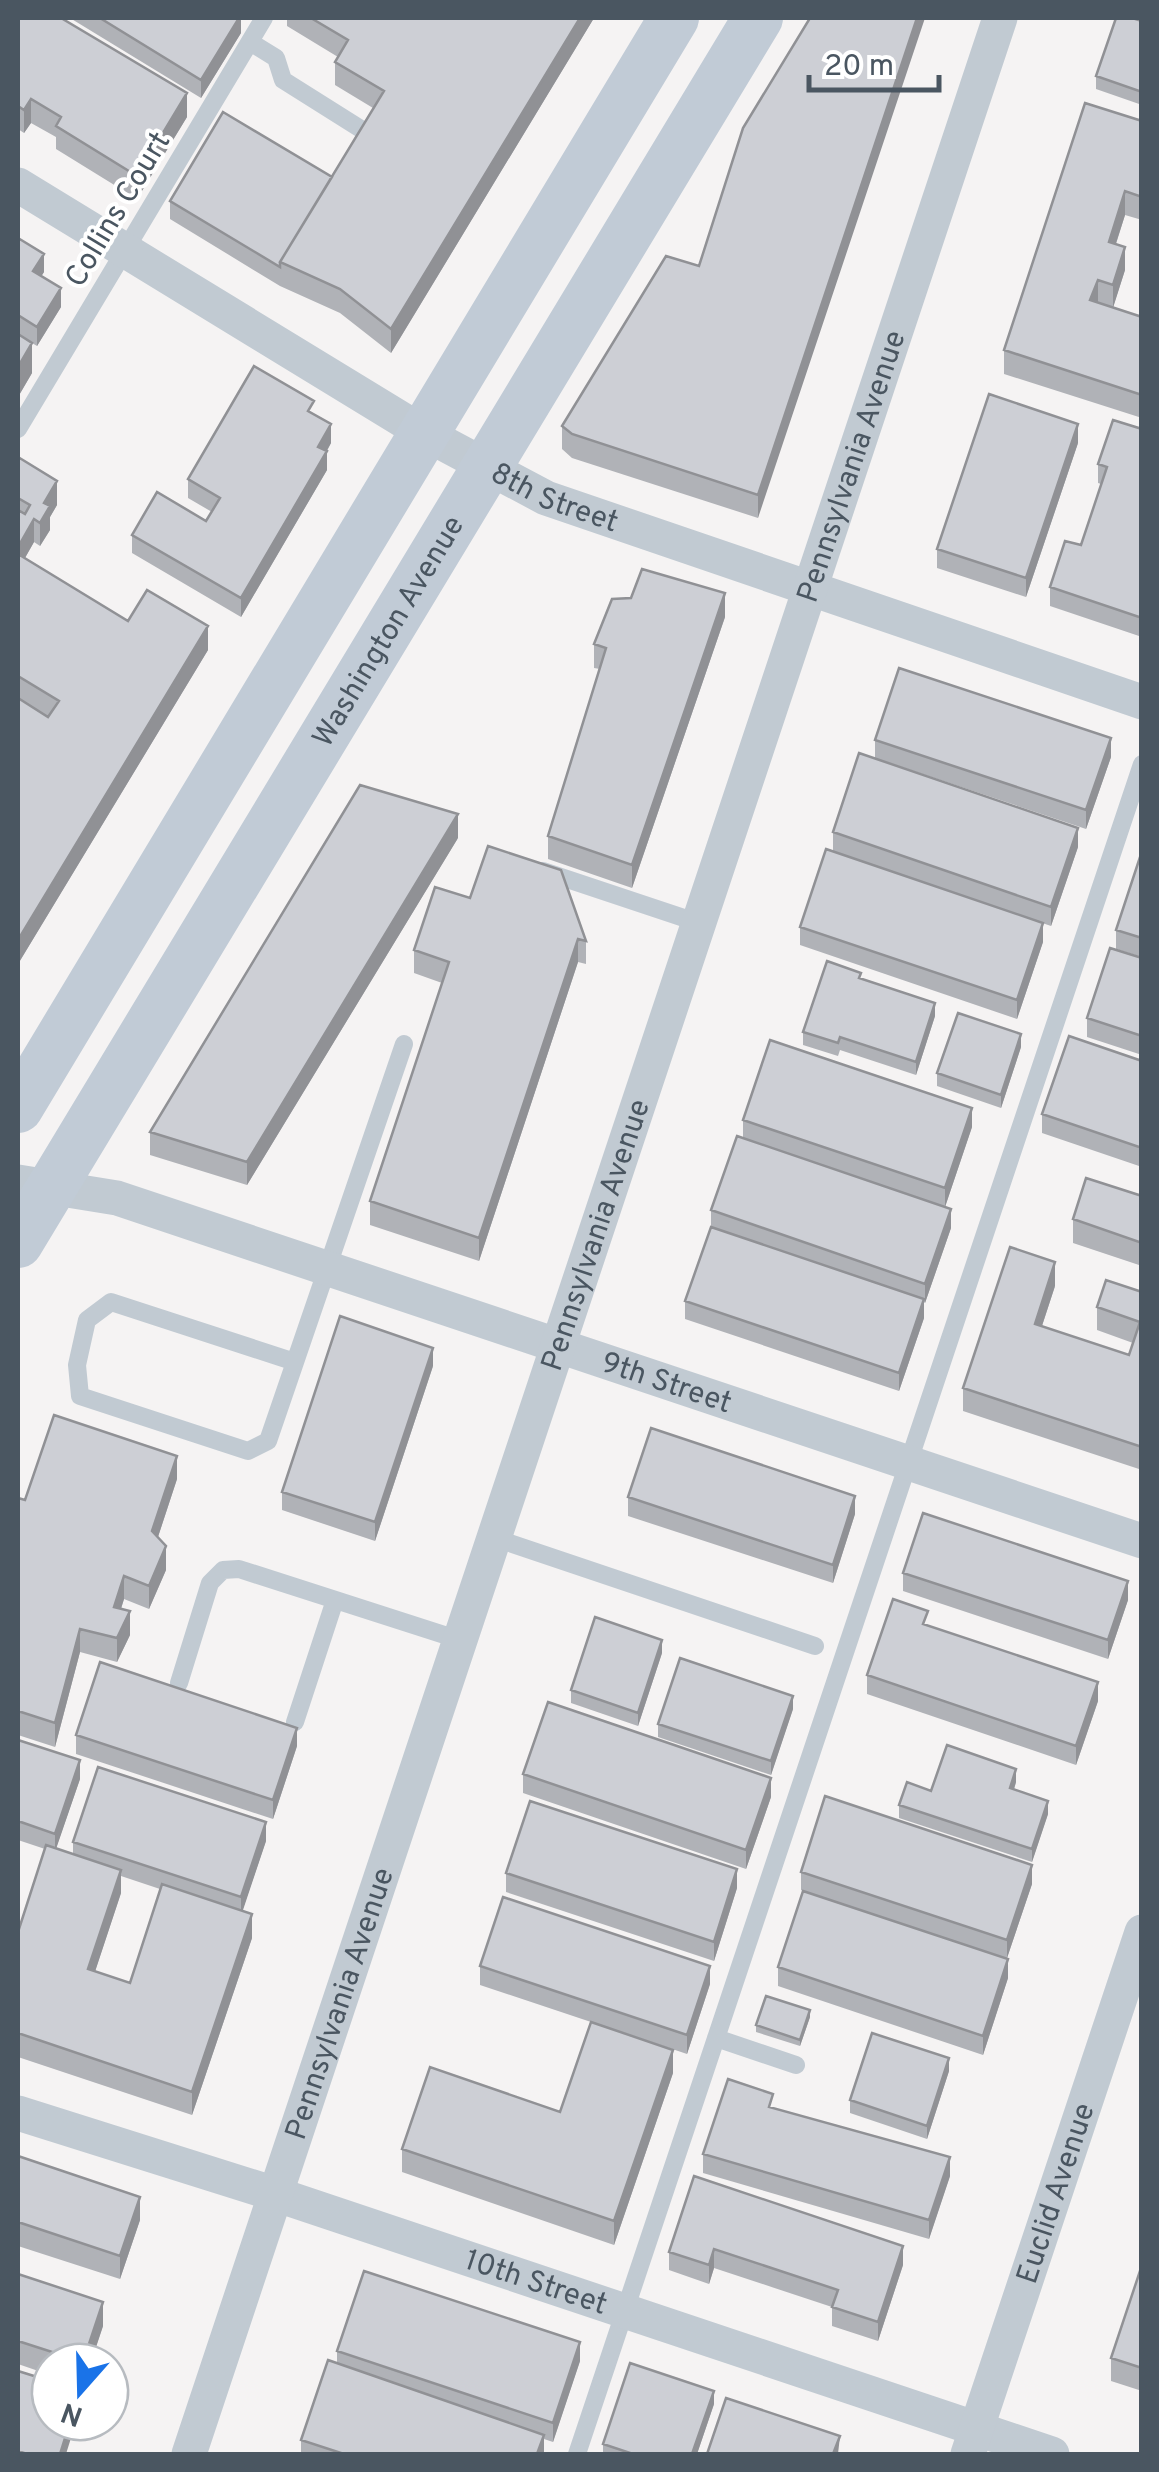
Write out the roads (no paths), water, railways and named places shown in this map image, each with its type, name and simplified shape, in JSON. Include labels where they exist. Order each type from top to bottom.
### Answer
[{"type":"main road","points":[[18,1108],[674,18]]},
{"type":"main road","name":"Washington Avenue","points":[[18,1243],[35,1184],[486,470],[758,18]]},
{"type":"street","name":"Pennsylvania Avenue","points":[[190,2454],[1000,18]]},
{"type":"street","name":"8th Street","points":[[18,185],[486,470],[546,498],[1142,702]]},
{"type":"street","name":"9th Street","points":[[35,1184],[116,1198],[1142,1541]]},
{"type":"street","name":"Euclid Avenue","points":[[972,2442],[1142,1932]]},
{"type":"street","name":"10th Street","points":[[18,2113],[624,2311],[972,2442],[1052,2454]]},
{"type":"lane","name":"Collins Court","points":[[18,429],[264,18]]},
{"type":"lane","points":[[250,42],[276,58],[283,80],[364,130]]},
{"type":"lane","points":[[576,2454],[1142,764]]},
{"type":"lane","points":[[532,868],[699,923]]},
{"type":"lane","points":[[296,1362],[112,1302],[87,1320],[77,1364],[80,1396],[248,1452],[268,1440],[296,1362],[404,1044]]},
{"type":"lane","points":[[495,1538],[815,1646]]},
{"type":"lane","points":[[179,1683],[210,1583],[222,1570],[239,1569],[460,1640]]},
{"type":"lane","points":[[295,1722],[336,1600]]},
{"type":"lane","points":[[716,2038],[796,2065]]}]
